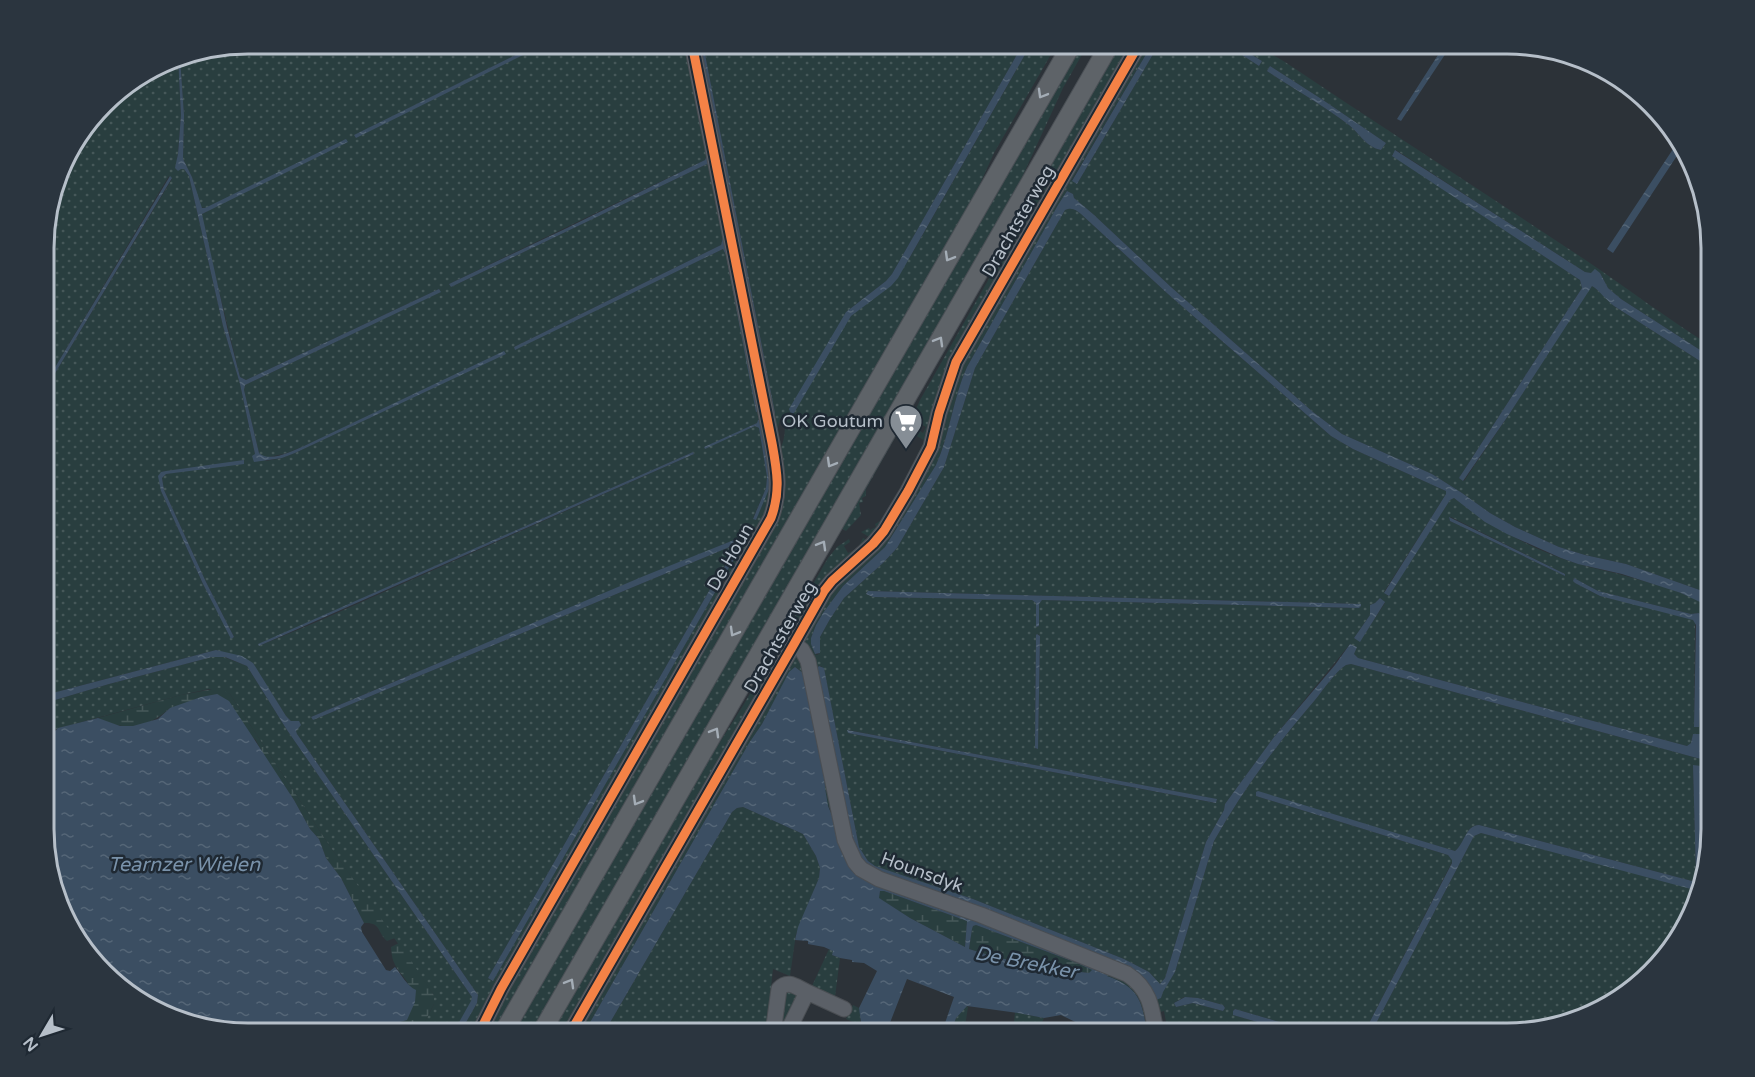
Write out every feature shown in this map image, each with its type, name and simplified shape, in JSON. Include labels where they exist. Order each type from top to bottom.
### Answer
[{"type":"main road","points":[[509,1023],[1066,54]]},
{"type":"main road","name":"Drachtsterweg","points":[[547,1023],[1104,54]]},
{"type":"street","name":"De Houn","points":[[484,1023],[501,989],[771,518],[775,507],[778,483],[772,444],[694,54]]},
{"type":"street","name":"Drachtsterweg","points":[[576,1023],[824,591],[884,531],[912,483],[931,447],[939,412],[956,362],[1133,54]]},
{"type":"street","name":"Hounsdyk","points":[[794,644],[802,650],[808,661],[845,840],[855,862],[861,869],[879,879],[981,915],[1127,974],[1145,990],[1154,1023]]},
{"type":"street","points":[[774,1023],[779,989],[785,984],[844,1009]]},
{"type":"street","points":[[792,1023],[807,992]]},
{"type":"green space","points":[[248,54],[518,54],[355,135],[524,54],[686,54],[707,155],[705,160],[449,284],[451,287],[707,164],[723,238],[721,245],[514,347],[515,349],[723,249],[775,494],[758,529],[751,526],[748,531],[754,535],[728,578],[722,575],[719,580],[727,587],[481,1023],[466,1023],[477,1003],[478,995],[297,734],[295,722],[286,716],[252,663],[216,650],[54,693],[54,375],[172,179],[169,176],[167,179],[54,369],[54,248],[61,198],[80,151],[102,120],[120,102],[151,80],[179,67],[181,115],[177,164],[189,176],[255,454],[266,461],[282,458],[419,394],[418,392],[360,421],[287,453],[265,458],[259,453],[244,390],[245,385],[440,292],[439,289],[246,380],[240,377],[201,217],[207,212],[205,208],[200,207],[192,177],[183,159],[184,115],[181,66],[223,56]],"holes":[[[758,420],[771,477],[756,520],[753,518],[766,488],[767,477],[759,428],[755,426],[705,448],[757,423]],[[693,452],[694,454],[259,646],[259,644]],[[244,461],[166,474],[162,478],[164,490],[234,637],[232,638],[203,584],[161,491],[161,472]],[[744,536],[747,537],[727,571],[723,568],[734,550],[732,546],[313,720],[311,717]],[[713,584],[718,587],[493,981],[488,978]]]},
{"type":"green space","points":[[705,54],[1017,54],[892,274],[846,312],[846,323],[909,259],[1025,54],[1051,54],[994,153],[941,258],[502,1023],[489,1023],[764,537],[778,454],[785,427],[783,418],[780,419],[777,431],[775,430],[729,194],[775,413]]},
{"type":"green space","points":[[1073,54],[1082,54],[1063,88],[1006,212],[540,1023],[516,1023]]},
{"type":"green space","points":[[1112,54],[1127,54],[956,353],[926,444],[919,456],[917,455],[925,441],[917,436],[920,431],[923,433],[926,427],[915,421],[916,409],[920,400],[1003,254],[1060,143]]},
{"type":"green space","points":[[1138,54],[1146,54],[1072,180],[1077,184],[1153,54],[1240,54],[1259,66],[1262,61],[1250,54],[1271,54],[1587,261],[1701,339],[1701,351],[1621,299],[1608,288],[1600,273],[1595,270],[1591,273],[1585,272],[1396,150],[1392,155],[1580,280],[1582,288],[1459,478],[1464,481],[1592,286],[1614,306],[1701,362],[1701,590],[1626,564],[1559,547],[1490,513],[1432,474],[1342,434],[1313,412],[1171,287],[1074,198],[1073,194],[1067,191],[967,367],[936,465],[885,547],[843,586],[823,613],[816,625],[811,644],[815,654],[820,653],[820,637],[844,598],[897,548],[944,467],[975,368],[1065,210],[1076,210],[1168,294],[1331,436],[1353,449],[1446,491],[1384,592],[1388,596],[1450,500],[1454,498],[1482,518],[1542,551],[1701,600],[1701,615],[1691,614],[1598,591],[1574,578],[1573,580],[1600,596],[1691,618],[1695,622],[1694,726],[1699,727],[1701,690],[1701,734],[1693,734],[1691,743],[1687,746],[1358,658],[1354,654],[1356,647],[1350,644],[1274,737],[1225,804],[1206,842],[1165,978],[1160,984],[1149,972],[1124,959],[973,899],[875,866],[868,861],[859,847],[824,669],[821,666],[816,669],[851,841],[855,852],[864,864],[879,873],[944,894],[1118,963],[1142,976],[1156,999],[1161,998],[1175,972],[1214,841],[1248,786],[1274,751],[1333,677],[1346,665],[1351,664],[1701,759],[1701,766],[1693,766],[1694,878],[1692,881],[1479,825],[1471,828],[1455,851],[1256,792],[1256,796],[1448,855],[1453,860],[1369,1023],[1283,1023],[1235,1009],[1233,1015],[1261,1023],[1166,1023],[1164,1011],[1157,1013],[1159,1023],[1157,1023],[1149,993],[1132,974],[982,912],[882,878],[861,866],[851,852],[845,830],[816,681],[803,638],[835,584],[879,544],[911,493],[932,455],[960,364]],"holes":[[[1270,66],[1323,100],[1386,143],[1381,150],[1371,146],[1349,125],[1267,71]],[[1451,517],[1565,576],[1450,521]],[[868,591],[1360,604],[1361,606],[1359,608],[1042,600],[1039,604],[1039,626],[1037,627],[1036,603],[1032,600],[873,597],[866,594]],[[1380,598],[1385,603],[1360,641],[1354,638],[1370,615],[1370,605]],[[1036,635],[1040,636],[1038,748],[1036,749]],[[848,730],[1217,801],[1215,803],[848,733]],[[1184,997],[1198,998],[1223,1005],[1225,1008],[1223,1011],[1193,1003],[1176,1007],[1174,1003]]]},
{"type":"green space","points":[[905,417],[866,489],[866,496],[862,498],[863,502],[859,503],[861,515],[846,531],[839,527]]},
{"type":"green space","points":[[885,518],[881,527],[834,574],[570,1023],[554,1023],[677,810],[744,704],[828,558],[837,547],[849,539],[850,542],[844,546],[848,553],[858,548],[863,538],[867,540],[869,537],[861,532],[876,527],[875,524]]},
{"type":"green space","points":[[798,653],[804,659],[809,673],[843,840],[853,863],[860,871],[875,880],[959,908],[1125,975],[1139,987],[1143,994],[1149,1007],[1152,1023],[1145,1023],[1141,1004],[1133,991],[1107,976],[1107,971],[986,921],[874,882],[853,870],[843,854],[835,820],[827,803],[818,729],[809,689],[803,675],[795,667],[789,673],[590,1023],[580,1023],[793,657]]},
{"type":"green space","points":[[212,657],[224,657],[247,666],[287,730],[472,997],[459,1023],[424,1023],[434,1004],[434,995],[329,845],[230,694],[209,689],[54,730],[54,700]]},
{"type":"green space","points":[[219,688],[230,694],[329,845],[395,938],[387,941],[376,926],[364,923],[341,878],[326,858],[319,839],[310,829],[255,739],[170,708],[153,720],[136,726],[118,725],[98,718],[181,695]]},
{"type":"green space","points":[[743,807],[803,834],[820,868],[819,878],[796,934],[790,976],[773,969],[767,1023],[610,1023],[732,812]]},
{"type":"green space","points":[[1481,833],[1692,888],[1675,926],[1653,957],[1635,975],[1593,1003],[1569,1013],[1520,1023],[1376,1023],[1474,836]]},
{"type":"green space","points":[[880,891],[967,921],[965,947],[878,898]]},
{"type":"green space","points":[[976,925],[1093,970],[1089,973],[1044,967],[969,949],[972,929]]},
{"type":"green space","points":[[399,943],[434,995],[434,1004],[424,1023],[399,1023],[410,987],[393,960],[391,947]]},
{"type":"green space","points":[[829,949],[834,951],[832,955],[840,958],[835,997],[812,986]]},
{"type":"green space","points":[[788,991],[795,994],[798,999],[786,1023],[781,1023],[781,998]]},
{"type":"green space","points":[[853,1005],[859,1008],[860,1023],[846,1019]]},
{"type":"green space","points":[[966,1006],[968,1007],[966,1023],[954,1023]]},
{"type":"green space","points":[[1015,1012],[1044,1018],[1042,1023],[1014,1023]]},
{"type":"water","points":[[518,54],[525,54],[356,138],[354,135]]},
{"type":"water","points":[[686,54],[689,54],[759,411],[756,412],[723,249],[515,350],[514,347],[721,245],[723,238],[707,164],[451,287],[449,284],[705,160],[707,155]]},
{"type":"water","points":[[700,54],[705,54],[775,413],[774,419]]},
{"type":"water","points":[[1017,54],[1025,54],[898,278],[891,286],[851,316],[794,413],[791,414],[789,409],[846,312],[892,274]]},
{"type":"water","points":[[1146,54],[1153,54],[1077,184],[1072,181]]},
{"type":"water","points":[[1240,54],[1250,54],[1262,61],[1259,66]]},
{"type":"water","points":[[1439,54],[1445,54],[1401,121],[1397,119]]},
{"type":"water","points":[[181,66],[184,115],[183,159],[192,177],[202,208],[346,139],[348,142],[202,214],[240,377],[246,380],[439,289],[441,292],[245,385],[244,390],[259,453],[269,457],[287,453],[504,351],[506,354],[295,453],[282,458],[254,462],[252,456],[255,454],[240,384],[223,326],[189,176],[184,169],[178,171],[175,168],[181,115],[179,67]]},
{"type":"water","points":[[1270,66],[1386,143],[1381,150],[1371,146],[1349,125],[1267,71]]},
{"type":"water","points":[[1673,149],[1677,155],[1613,253],[1607,249]]},
{"type":"water","points":[[1395,150],[1585,272],[1591,273],[1595,269],[1600,273],[1608,288],[1621,299],[1701,351],[1701,362],[1614,306],[1592,286],[1463,481],[1459,478],[1582,288],[1580,280],[1392,156]]},
{"type":"water","points":[[170,176],[172,178],[54,375],[54,369]]},
{"type":"water","points":[[1067,191],[1073,194],[1074,198],[1171,287],[1313,412],[1342,434],[1432,474],[1515,527],[1559,547],[1626,564],[1701,590],[1701,602],[1681,593],[1622,574],[1561,558],[1485,522],[1454,498],[1450,500],[1389,596],[1384,593],[1446,491],[1353,449],[1331,436],[1168,294],[1081,214],[1070,209],[1065,210],[975,368],[944,467],[897,548],[844,598],[820,637],[820,653],[815,654],[811,638],[823,613],[843,586],[885,547],[936,465],[967,367]]},
{"type":"water","points":[[760,420],[771,477],[769,489],[756,520],[753,519],[766,488],[767,477],[759,428],[755,426],[705,449],[704,447],[757,423]]},
{"type":"water","points":[[693,452],[694,454],[259,646],[258,644]]},
{"type":"water","points":[[244,460],[244,464],[166,474],[162,478],[164,490],[234,637],[231,639],[161,491],[158,476],[161,472],[166,471]]},
{"type":"water","points":[[1449,517],[1565,574],[1565,576],[1450,521]]},
{"type":"water","points":[[744,536],[747,539],[727,571],[723,569],[734,550],[732,546],[313,720],[311,717],[644,576]]},
{"type":"water","points":[[1574,578],[1598,591],[1701,615],[1699,727],[1694,727],[1696,625],[1693,620],[1600,596],[1573,581]]},
{"type":"water","points":[[713,584],[718,587],[493,981],[488,978]]},
{"type":"water","points":[[868,591],[1361,604],[1361,606],[1359,608],[1042,600],[1039,604],[1039,626],[1036,627],[1036,603],[1032,600],[873,597],[866,594]]},
{"type":"water","points":[[1380,598],[1385,602],[1360,642],[1354,638],[1370,615],[1370,605]]},
{"type":"water","points":[[1037,634],[1040,636],[1038,749],[1035,748]]},
{"type":"water","points":[[1350,644],[1357,647],[1354,654],[1358,658],[1687,746],[1691,743],[1693,734],[1701,734],[1701,759],[1351,664],[1346,665],[1333,677],[1274,751],[1236,804],[1214,841],[1175,972],[1161,998],[1156,1000],[1142,976],[1118,963],[870,869],[855,851],[816,669],[819,666],[824,668],[859,847],[868,861],[875,866],[973,899],[1124,959],[1149,972],[1160,984],[1165,978],[1206,842],[1225,804],[1274,737]]},
{"type":"water","points":[[216,650],[242,656],[253,663],[286,716],[291,721],[299,721],[301,725],[296,731],[297,734],[478,995],[477,1003],[466,1023],[459,1023],[472,997],[287,730],[247,666],[225,657],[212,657],[54,700],[54,693]]},
{"type":"water","points":[[795,667],[803,673],[824,766],[828,806],[849,865],[1107,971],[1107,976],[1126,985],[1138,997],[1145,1023],[1077,1023],[1061,1015],[1044,1018],[967,1006],[954,1023],[945,1023],[954,997],[907,979],[890,1023],[861,1023],[859,1008],[877,971],[864,963],[852,962],[852,960],[832,955],[833,951],[824,947],[808,944],[808,941],[795,940],[798,927],[819,878],[820,868],[816,856],[803,834],[743,807],[732,812],[610,1023],[590,1023],[762,724],[789,672]],"holes":[[[880,891],[967,921],[965,947],[910,918],[879,898]],[[976,925],[1092,970],[1089,973],[1044,967],[969,949],[973,926]]]},
{"type":"water","name":"Tearnzer Wielen","points":[[217,694],[229,701],[294,800],[310,829],[319,839],[326,858],[341,878],[364,923],[361,927],[362,932],[386,970],[390,971],[395,967],[407,983],[416,990],[415,1002],[407,1020],[399,1023],[248,1023],[198,1016],[151,997],[130,983],[111,966],[87,937],[69,903],[56,854],[54,732],[58,728],[98,718],[120,726],[133,726],[158,719],[170,708]]},
{"type":"water","points":[[847,730],[1217,799],[1216,803],[848,733]]},
{"type":"water","points":[[1693,765],[1701,766],[1701,842],[1696,871]]},
{"type":"water","points":[[1256,792],[1455,851],[1471,828],[1479,825],[1692,881],[1694,878],[1691,889],[1481,833],[1474,836],[1376,1023],[1369,1023],[1452,860],[1448,855],[1256,796]]},
{"type":"water","points":[[1185,997],[1198,998],[1223,1005],[1225,1008],[1223,1011],[1193,1003],[1176,1007],[1174,1003]]},
{"type":"water","points":[[1235,1009],[1283,1023],[1261,1023],[1233,1015]]},
{"type":"cycle path","points":[[484,1023],[501,989],[771,518],[776,499],[777,472],[774,453],[694,54]]},
{"type":"cycle path","points":[[576,1023],[824,591],[884,531],[908,491],[931,447],[939,413],[956,362],[1133,54]]},
{"type":"place","name":"OK Goutum","points":[[906,450]]},
{"type":"water label","name":"De Brekker","points":[[1026,963]]}]
